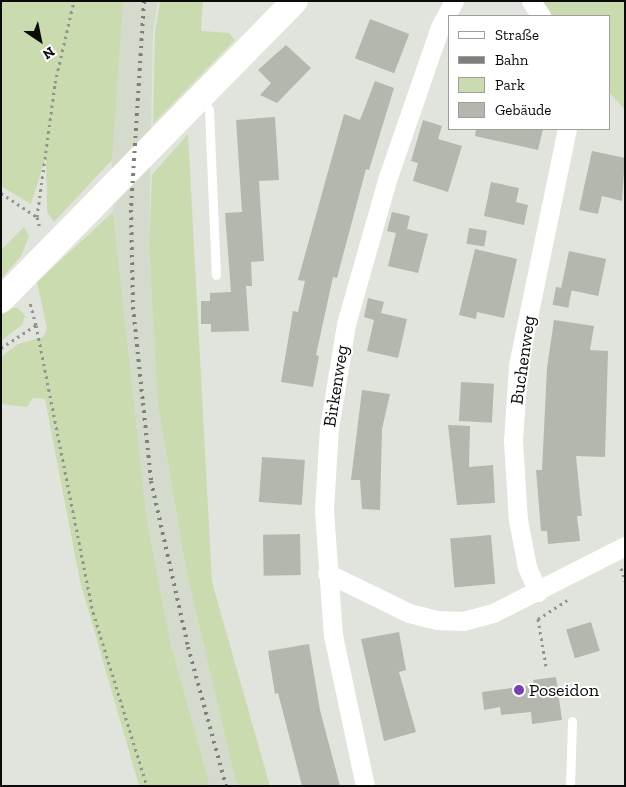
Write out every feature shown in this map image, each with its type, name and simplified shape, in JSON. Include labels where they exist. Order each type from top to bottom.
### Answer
[{"type":"main road","points":[[1,300],[296,1]]},
{"type":"street","name":"Birkenweg","points":[[365,786],[333,636],[327,574],[324,509],[329,428],[346,324],[387,180],[440,27],[454,1]]},
{"type":"street","points":[[531,1],[540,15]]},
{"type":"street","name":"Buchenweg","points":[[538,592],[527,567],[518,520],[513,440],[518,365],[567,130]]},
{"type":"street","points":[[327,574],[409,612],[437,620],[463,620],[493,613],[538,592],[625,546]]},
{"type":"lane","points":[[196,104],[209,110],[216,275]]},
{"type":"lane","points":[[570,786],[572,720]]},
{"type":"path","points":[[37,217],[55,82],[74,1]]},
{"type":"path","points":[[1,194],[37,217],[53,247]]},
{"type":"path","points":[[23,278],[36,325],[93,612],[146,786]]},
{"type":"path","points":[[1,348],[36,325]]},
{"type":"path","points":[[546,666],[538,619],[567,600],[561,580]]},
{"type":"shaded area","points":[[123,1],[158,1],[153,32],[149,244],[158,405],[186,569],[238,786],[210,786],[170,641],[147,521],[113,212],[111,133]]},
{"type":"green space","points":[[1,1],[123,1],[112,160],[54,222],[47,212],[46,157],[31,204],[1,186]]},
{"type":"green space","points":[[160,1],[203,1],[201,31],[229,33],[235,40],[153,124],[155,32]]},
{"type":"green space","points":[[542,1],[625,1],[625,110],[611,94],[611,15],[551,15]]},
{"type":"green space","points":[[188,134],[212,582],[270,786],[238,786],[234,773],[186,569],[158,405],[149,244],[152,175]]},
{"type":"green space","points":[[113,212],[147,521],[170,641],[210,786],[139,786],[80,581],[45,399],[33,398],[27,407],[1,404],[1,357],[18,344],[43,337],[47,328],[37,282]]},
{"type":"green space","points":[[24,227],[29,236],[21,256],[1,279],[1,250]]},
{"type":"green space","points":[[10,308],[18,308],[25,316],[22,325],[1,341],[1,316]]},
{"type":"building","points":[[370,19],[409,34],[394,73],[355,58]]},
{"type":"building","points":[[286,45],[311,68],[277,103],[260,95],[271,83],[258,70]]},
{"type":"building","points":[[375,81],[394,88],[369,170],[366,169],[337,278],[333,277],[316,355],[319,356],[313,387],[281,382],[293,311],[298,312],[305,281],[298,280],[344,114],[360,120]]},
{"type":"building","points":[[275,117],[279,180],[259,181],[264,261],[251,262],[252,286],[246,286],[249,331],[211,332],[211,324],[201,324],[201,301],[210,301],[210,293],[231,292],[225,213],[242,212],[236,120]]},
{"type":"building","points":[[423,120],[442,126],[438,139],[462,146],[448,192],[413,181],[418,163],[411,161]]},
{"type":"building","points":[[476,130],[543,130],[538,150],[475,136]]},
{"type":"building","points":[[592,151],[625,158],[622,201],[602,196],[598,214],[579,210]]},
{"type":"building","points":[[491,182],[519,188],[516,202],[528,205],[524,225],[484,216]]},
{"type":"building","points":[[392,212],[410,216],[407,229],[428,234],[418,273],[388,266],[396,233],[387,231]]},
{"type":"building","points":[[469,228],[487,231],[484,247],[466,244]]},
{"type":"building","points":[[475,249],[517,259],[504,318],[477,312],[476,319],[459,315]]},
{"type":"building","points":[[569,251],[606,259],[598,296],[561,288]]},
{"type":"building","points":[[556,287],[572,290],[568,308],[553,305]]},
{"type":"building","points":[[368,298],[384,302],[381,313],[407,319],[398,358],[367,351],[374,320],[364,317]]},
{"type":"building","points":[[554,320],[594,326],[590,350],[608,351],[605,457],[576,456],[582,516],[577,516],[580,541],[548,544],[547,531],[541,531],[536,470],[542,470],[547,368]]},
{"type":"building","points":[[461,382],[494,384],[492,423],[459,421]]},
{"type":"building","points":[[362,390],[390,394],[382,429],[380,510],[362,509],[360,480],[351,480]]},
{"type":"building","points":[[448,425],[470,426],[469,467],[493,465],[495,503],[457,505]]},
{"type":"building","points":[[262,457],[305,460],[302,505],[259,502]]},
{"type":"building","points":[[300,534],[301,575],[264,576],[263,535]]},
{"type":"building","points":[[491,535],[495,584],[454,587],[450,539]]},
{"type":"building","points":[[591,622],[600,651],[575,658],[566,630]]},
{"type":"building","points":[[399,632],[406,670],[399,672],[416,732],[384,741],[361,639]]},
{"type":"building","points":[[309,644],[320,710],[340,786],[302,786],[278,693],[275,694],[268,651]]},
{"type":"building","points":[[556,677],[562,720],[532,724],[531,712],[501,715],[500,707],[484,710],[482,692],[534,685],[533,680]]},
{"type":"railway","points":[[144,1],[131,210],[133,307],[151,481],[188,647],[226,786]]},
{"type":"place","name":"Poseidon","points":[[519,690]]}]
